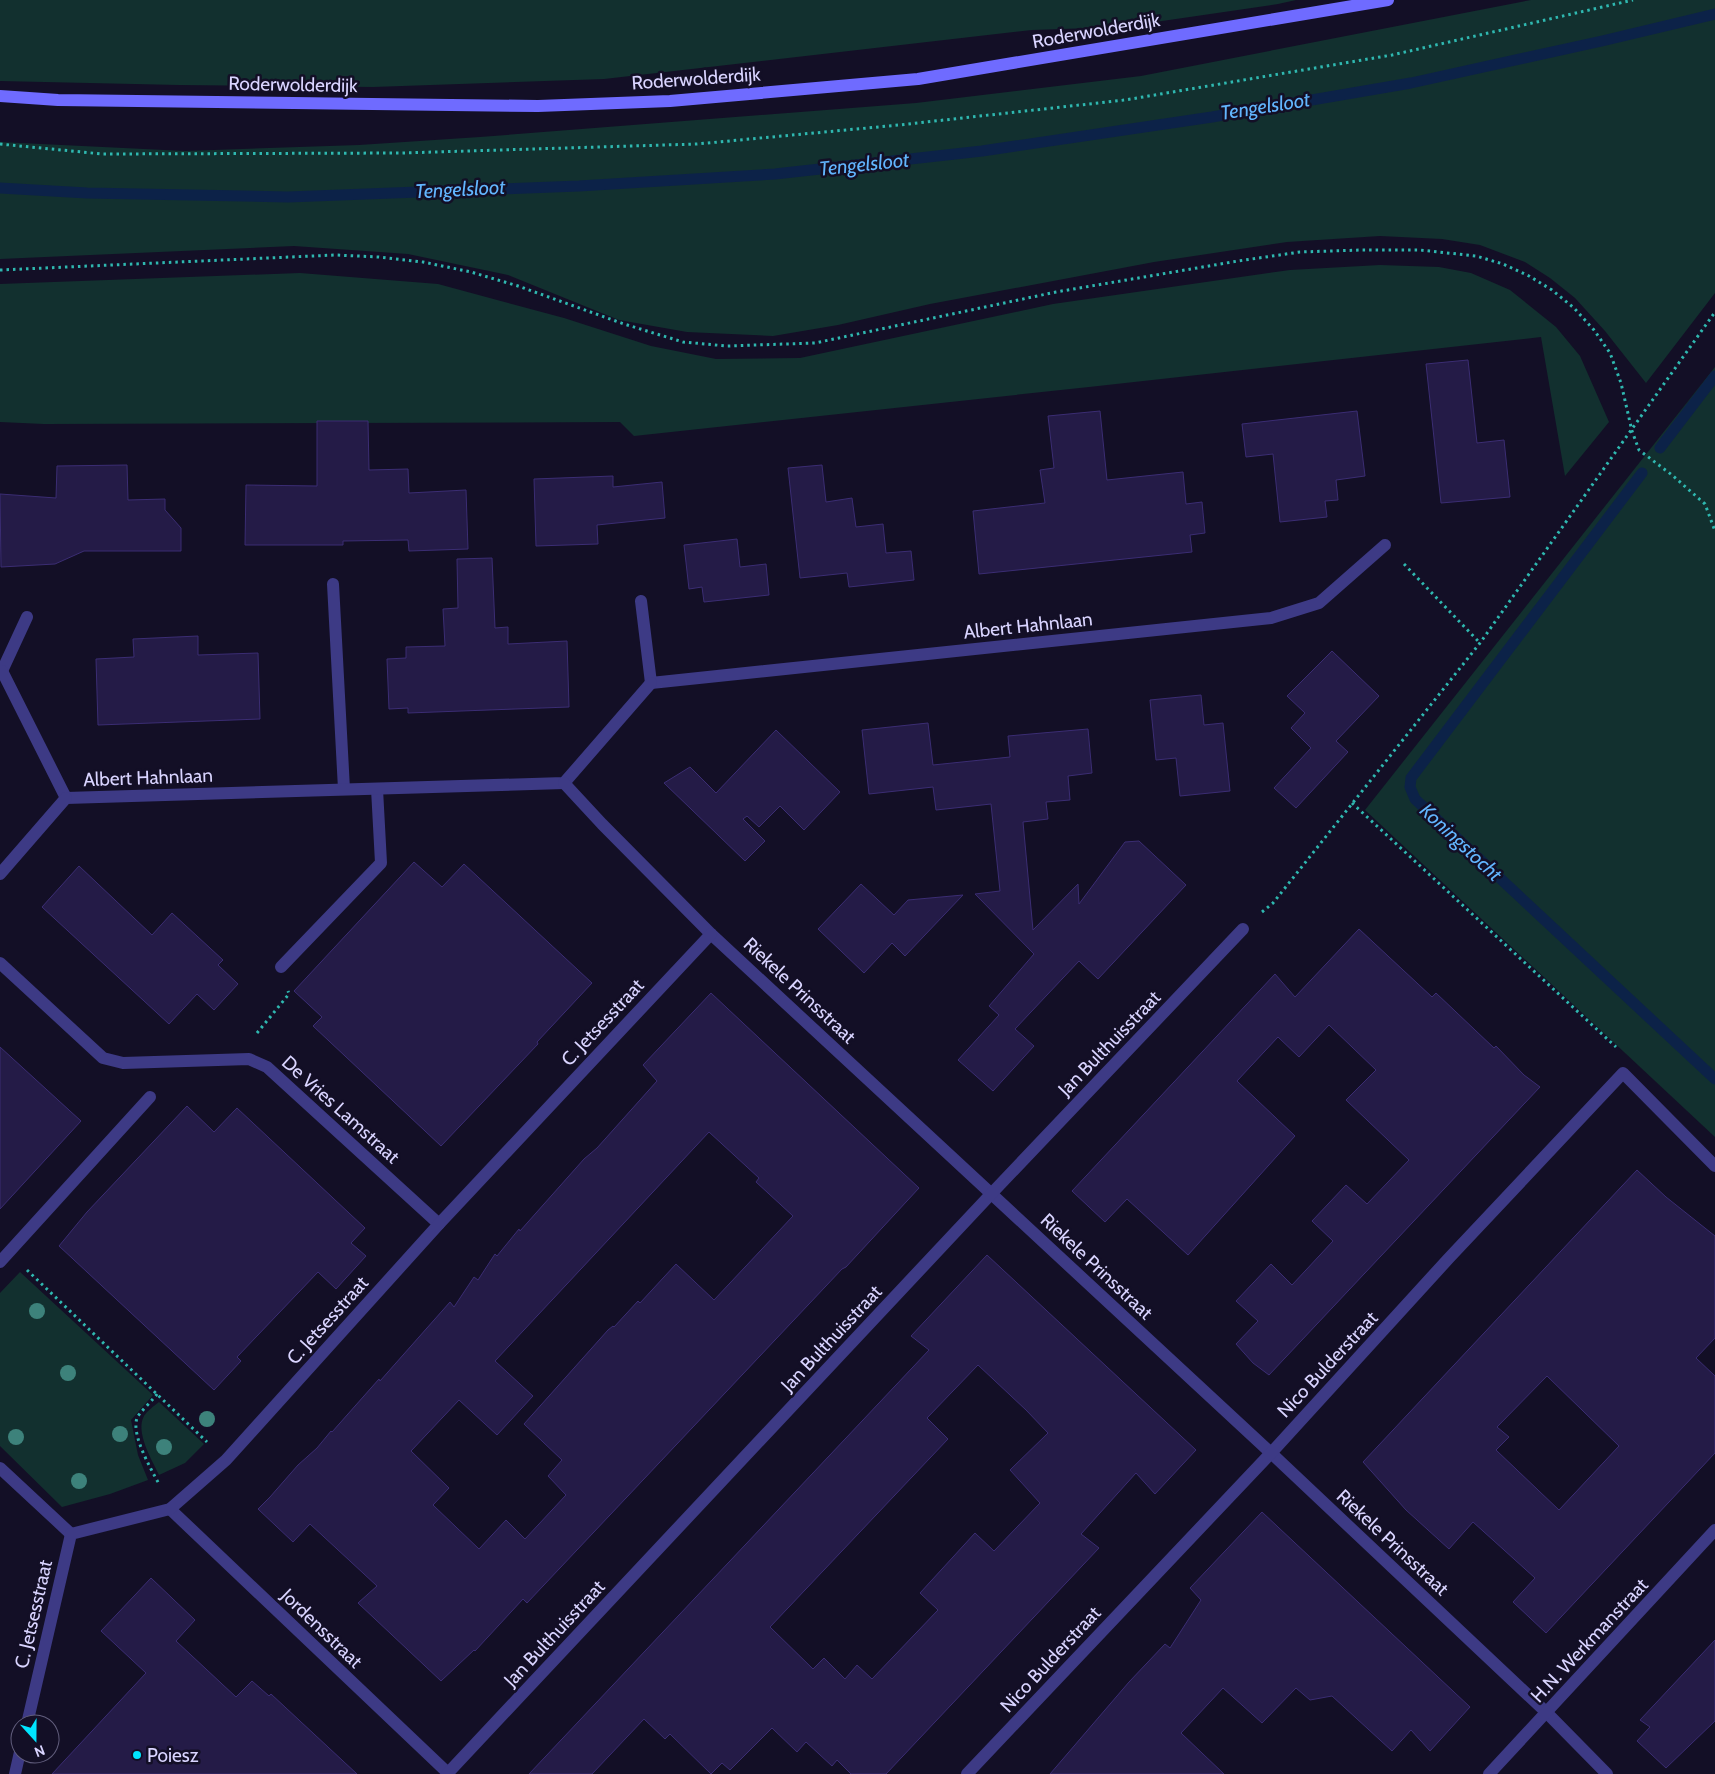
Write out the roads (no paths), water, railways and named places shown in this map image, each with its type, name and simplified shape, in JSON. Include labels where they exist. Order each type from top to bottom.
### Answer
[{"type":"street","name":"Roderwolderdijk","points":[[0,96],[58,100],[538,106],[670,100],[918,79],[1388,0]]},
{"type":"street","name":"Albert Hahnlaan","points":[[651,683],[1271,618],[1320,603],[1385,545]]},
{"type":"street","points":[[333,584],[344,789]]},
{"type":"street","points":[[564,783],[651,683],[641,601]]},
{"type":"street","name":"Albert Hahnlaan","points":[[28,617],[1,671],[66,798],[564,783]]},
{"type":"street","name":"Riekele Prinsstraat","points":[[564,783],[711,934],[1271,1453],[1547,1713],[1607,1774]]},
{"type":"street","points":[[281,966],[381,863],[377,789]]},
{"type":"street","points":[[0,874],[66,798]]},
{"type":"street","name":"Jan Bulthuisstraat","points":[[448,1774],[992,1193],[1244,929]]},
{"type":"street","name":"C. Jetsesstraat","points":[[29,1714],[71,1534],[170,1509],[226,1460],[440,1224],[711,934]]},
{"type":"street","name":"De Vries Lamstraat","points":[[0,963],[103,1058],[123,1063],[249,1059],[267,1067],[440,1224]]},
{"type":"street","name":"Nico Bulderstraat","points":[[967,1774],[1271,1453],[1449,1258],[1623,1073],[1715,1166]]},
{"type":"street","points":[[4,1257],[150,1097]]},
{"type":"street","points":[[0,1468],[71,1534]]},
{"type":"street","name":"Jordensstraat","points":[[170,1509],[448,1774]]},
{"type":"street","name":"H.N. Werkmanstraat","points":[[1489,1774],[1715,1530]]},
{"type":"waterway","name":"Tengelsloot","points":[[0,188],[87,193],[288,197],[579,186],[775,174],[982,151],[1212,117],[1411,83],[1715,14]]},
{"type":"waterway","name":"Koningstocht","points":[[1660,448],[1715,376]]},
{"type":"waterway","name":"Koningstocht","points":[[1642,473],[1411,778],[1410,787],[1415,799],[1715,1079]]},
{"type":"place","name":"Poiesz","points":[[137,1755]]}]
